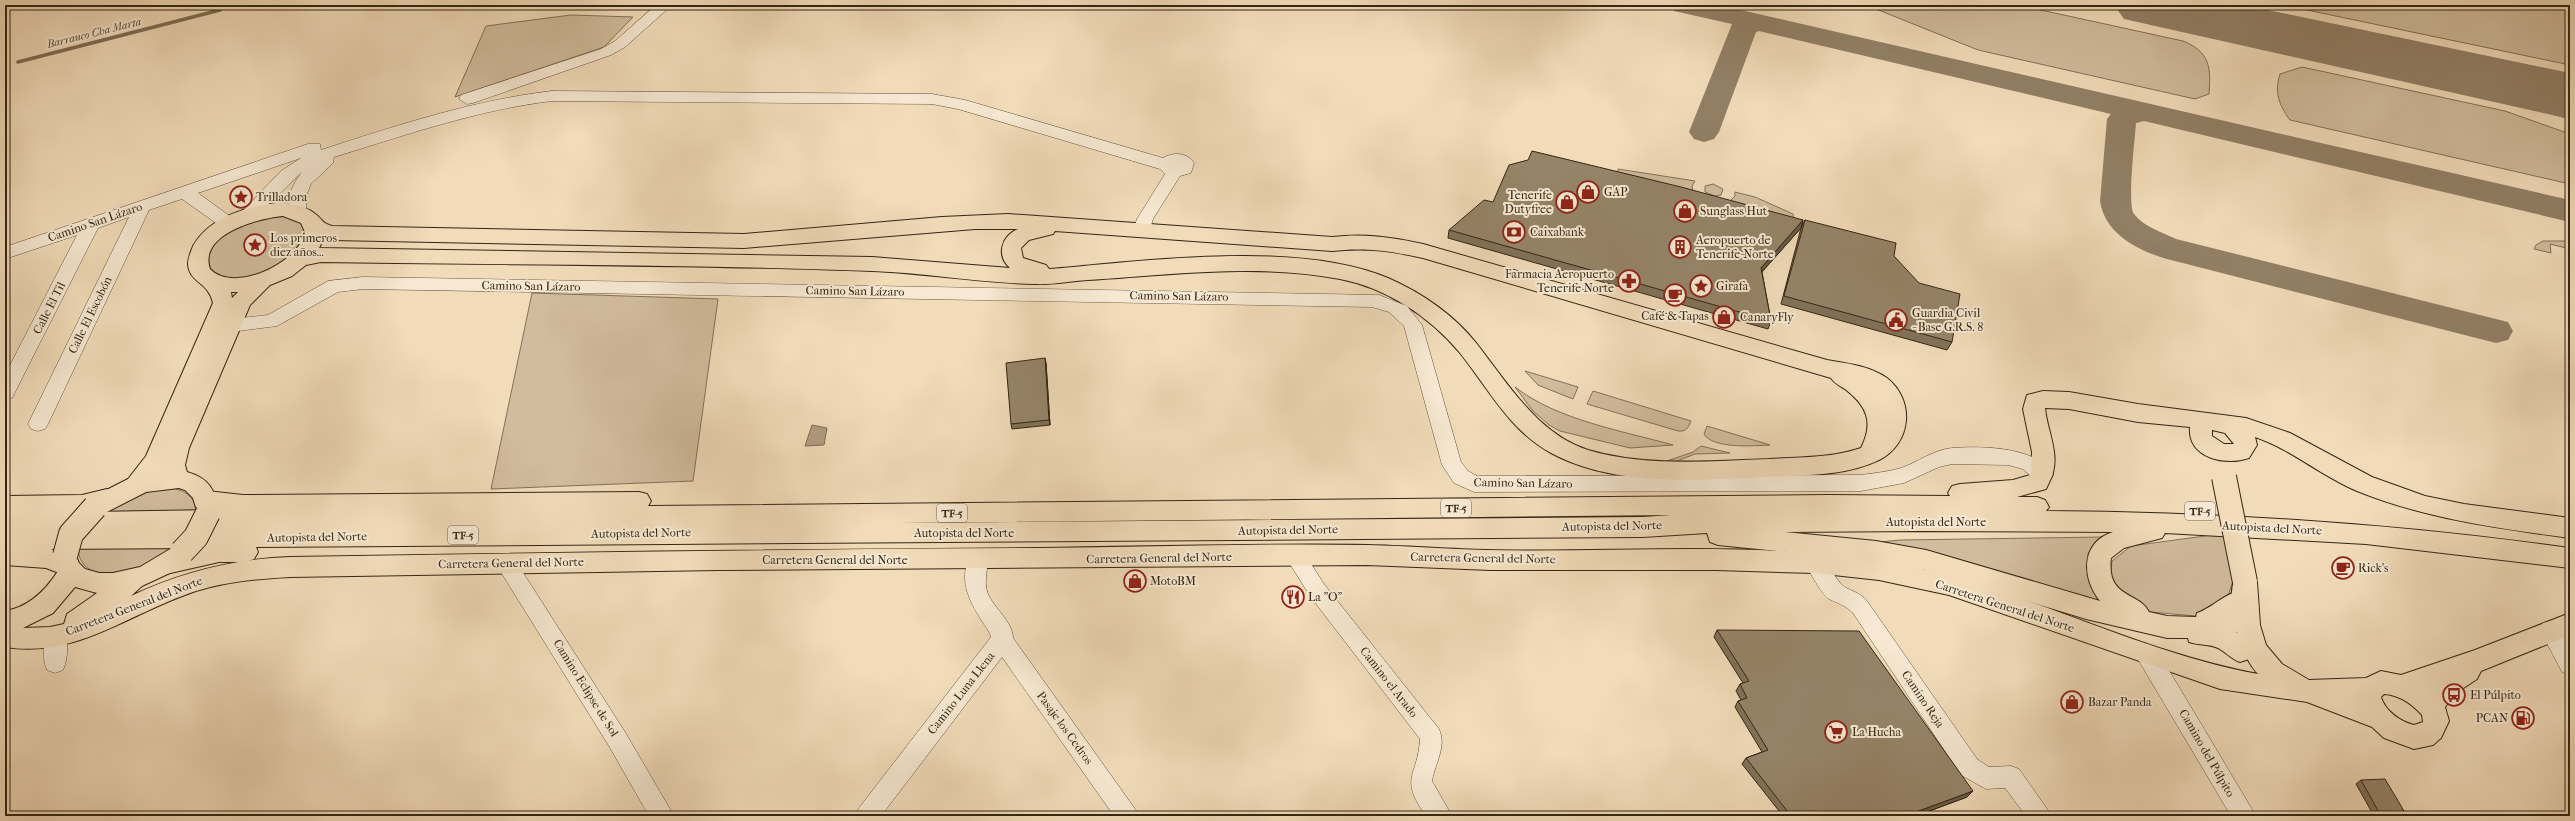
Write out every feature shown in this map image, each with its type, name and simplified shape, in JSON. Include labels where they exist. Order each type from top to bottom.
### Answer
[{"type":"main road","points":[[315,228],[313,243],[300,260],[289,268],[263,280],[237,285],[215,283],[205,278],[199,271],[198,257],[206,242],[229,224],[247,215],[271,210],[298,212],[306,215],[315,228],[332,233],[744,241],[810,238],[956,222],[1027,221],[1073,224],[1096,228]]},
{"type":"main road","points":[[1066,274],[1029,269],[1018,265],[1010,254],[1012,243],[1019,236],[1035,230],[1096,228],[1246,236],[1398,249],[1430,254]]},
{"type":"main road","points":[[300,260],[321,254],[872,264],[1022,276],[1261,266],[1315,268],[1350,273],[1392,288],[1434,314],[1465,345],[1520,415],[1556,446],[1574,454],[1608,464],[1653,469],[1814,466],[1839,464],[1869,454],[1881,430],[1876,408],[1858,387],[1823,367],[1430,254],[1393,240],[1362,236],[1334,239],[1246,236]]},
{"type":"main road","points":[[177,479],[174,465],[178,448],[230,325],[241,301],[263,280]]},
{"type":"main road","points":[[137,484],[154,461],[222,303],[221,292],[215,283]]},
{"type":"main road","points":[[1829,504],[1865,498],[2013,489],[2038,482],[2042,474],[2042,447],[2034,404],[2035,401],[2043,399],[2136,413],[2218,421],[2256,428],[2286,440],[2298,449],[2364,484],[2425,505],[2464,514],[2570,528]]},
{"type":"main road","points":[[2218,421],[2240,432],[2246,444],[2245,449],[2238,454],[2223,453],[2209,446],[2200,434],[2205,423],[2218,421]]},
{"type":"main road","points":[[2246,444],[2278,444],[2298,449]]},
{"type":"main road","points":[[2223,453],[2224,477],[2243,601],[2253,647],[2266,666],[2279,677],[2307,691]]},
{"type":"main road","points":[[5,622],[30,615],[46,605],[68,565],[71,534],[101,502],[137,484],[157,479],[177,479],[190,482],[200,488],[207,507],[196,537],[174,558],[135,579],[56,636]]},
{"type":"main road","points":[[207,507],[243,504],[587,501],[777,502],[821,514]]},
{"type":"main road","points":[[5,506],[82,504],[101,502]]},
{"type":"main road","name":"Autopista del Norte","points":[[5,522],[1829,504],[2088,507],[2274,514],[2350,519],[2570,545]]},
{"type":"main road","name":"Autopista del Norte","points":[[5,540],[882,531],[920,534],[1643,527],[1700,523],[2070,521],[2297,529],[2376,535],[2570,558]]},
{"type":"main road","points":[[2184,524],[2117,540],[2100,553],[2097,568],[2101,583],[2115,600],[2137,614],[2158,620],[2183,622],[2208,621],[2218,617],[2243,601]]},
{"type":"main road","points":[[1643,527],[1883,552],[1926,560],[2086,608],[2167,627],[2205,628],[2243,601]]},
{"type":"main road","points":[[174,558],[220,552],[716,546],[880,540],[920,534]]},
{"type":"main road","name":"Carretera General del Norte","points":[[5,636],[16,639],[56,636],[87,626],[182,585],[244,569],[506,563],[978,560],[1367,555],[1490,560],[1716,560],[1815,563],[1879,570],[1949,585],[2178,666],[2220,678],[2264,686],[2307,691],[2370,689]]},
{"type":"main road","points":[[5,556],[47,558],[68,565],[86,581],[101,584],[135,579]]},
{"type":"main road","points":[[2220,678],[2230,672],[2237,665],[2240,651],[2243,601]]},
{"type":"main road","points":[[2086,608],[2103,617],[2143,628],[2223,637],[2240,651],[2264,686]]},
{"type":"main road","points":[[2404,685],[2480,660],[2561,627]]},
{"type":"main road","points":[[2430,706],[2447,685],[2480,660]]},
{"type":"main road","points":[[2381,682],[2404,685],[2424,698],[2435,716],[2435,724],[2425,735],[2417,736],[2397,732],[2377,717],[2369,702],[2370,689],[2381,682]]},
{"type":"main road","name":"Carretera General del Norte","points":[[2307,691],[2377,717]]},
{"type":"street","name":"Camino San Lázaro","points":[[9,252],[300,153],[606,52],[620,44],[665,5]]},
{"type":"street","points":[[247,215],[257,208],[289,173],[324,154],[344,150],[457,113],[516,99],[552,96],[893,97],[932,99],[959,104],[1171,168],[1145,219],[1142,231]]},
{"type":"street","points":[[298,212],[297,194],[310,174],[344,150]]},
{"type":"street","points":[[186,193],[229,224]]},
{"type":"street","name":"Calle El Escobón","points":[[38,424],[143,206]]},
{"type":"street","name":"Calle El Til","points":[[5,393],[92,223]]},
{"type":"street","points":[[5,266],[9,252]]},
{"type":"street","name":"Camino San Lázaro","points":[[230,325],[271,320],[334,286],[363,283],[1372,300],[1393,305],[1404,313],[1413,325],[1452,465],[1461,477],[1474,484],[1861,483],[1904,475],[1944,457],[2008,457],[2029,455],[2042,447]]},
{"type":"street","name":"Camino San Lázaro","points":[[2008,457],[2028,463],[2042,474]]},
{"type":"street","name":"Camino el Arado","points":[[1295,556],[1317,590],[1431,736],[1432,745],[1420,776],[1420,787],[1425,798],[1440,816]]},
{"type":"street","name":"Camino Luna Llena","points":[[867,816],[1002,640],[1002,634],[979,598],[974,581],[978,560]]},
{"type":"street","name":"Camino Eclipse de Sol","points":[[506,563],[617,739],[662,816]]},
{"type":"street","name":"Camino Reja","points":[[1815,563],[1835,592],[1852,599],[1860,607],[1969,767],[1986,778],[2011,776],[2040,816]]},
{"type":"street","points":[[2561,627],[2570,665]]},
{"type":"street","points":[[55,663],[56,636]]},
{"type":"street","name":"Pasaje los Cedros","points":[[1002,640],[1128,816]]},
{"type":"street","name":"Camino del Púlpito","points":[[2147,654],[2244,816]]},
{"type":"street","points":[[2170,691],[2178,666]]},
{"type":"shaded area","points":[[1866,5],[2018,5],[2183,41],[2192,45],[2204,55],[2209,68],[2209,94],[2195,99],[1978,50]]},
{"type":"shaded area","points":[[2283,5],[2570,5],[2570,65]]},
{"type":"shaded area","points":[[571,15],[633,17],[604,47],[455,97],[486,26]]},
{"type":"shaded area","points":[[2302,67],[2505,111],[2570,134],[2570,184],[2290,120],[2280,104],[2277,87],[2278,81],[2280,74]]},
{"type":"shaded area","points":[[1618,169],[1695,181],[1692,186],[1693,191],[1618,172]]},
{"type":"shaded area","points":[[1713,184],[1723,189],[1721,195],[1715,196],[1705,192],[1705,186]]},
{"type":"shaded area","points":[[1735,192],[1755,197],[1793,214],[1794,219],[1730,201],[1735,196]]},
{"type":"shaded area","points":[[275,215],[297,220],[305,228],[306,233],[303,240],[289,261],[267,272],[243,278],[229,279],[219,276],[213,271],[209,264],[209,256],[219,238],[234,227]]},
{"type":"shaded area","points":[[2543,241],[2570,241],[2570,249],[2550,244],[2551,253],[2534,249],[2536,245]]},
{"type":"shaded area","points":[[532,293],[718,299],[693,481],[491,489]]},
{"type":"shaded area","points":[[1525,371],[1578,387],[1573,399],[1538,385]]},
{"type":"shaded area","points":[[1515,387],[1550,408],[1570,416],[1673,445],[1630,448],[1560,431],[1549,425],[1533,411]]},
{"type":"shaded area","points":[[1593,391],[1691,421],[1686,429],[1683,431],[1678,431],[1587,404]]},
{"type":"shaded area","points":[[812,425],[827,428],[824,445],[805,446]]},
{"type":"shaded area","points":[[1707,426],[1770,445],[1734,446],[1716,442],[1709,439],[1704,434]]},
{"type":"shaded area","points":[[1701,446],[1730,453],[1695,454],[1677,461],[1667,461],[1693,452]]},
{"type":"shaded area","points":[[164,487],[176,489],[190,496],[193,500],[196,512],[99,513],[122,497]]},
{"type":"shaded area","points":[[2227,533],[2235,575],[2228,596],[2216,611],[2195,616],[2151,612],[2127,598],[2110,577],[2112,561],[2131,546]]},
{"type":"shaded area","points":[[2104,537],[2088,553],[2089,570],[2116,608],[1868,543],[1901,540]]},
{"type":"shaded area","points":[[176,546],[149,565],[122,574],[105,574],[89,569],[80,557],[78,548]]},
{"type":"building","name":"Aeropuerto de Tenerife-Norte","points":[[1532,151],[1681,187],[1803,220],[1761,268],[1771,321],[1449,230],[1484,200],[1493,202],[1509,165],[1528,160]]},
{"type":"building","points":[[1805,220],[1896,243],[1894,256],[1919,283],[1960,294],[1952,342],[1784,296]]},
{"type":"building","points":[[1045,358],[1049,420],[1011,424],[1006,363]]},
{"type":"building","name":"La Hucha","points":[[1717,630],[1859,631],[1973,791],[1905,816],[1791,816],[1746,758],[1768,750],[1738,701],[1747,698],[1740,684],[1749,681]]},
{"type":"building","points":[[2385,779],[2407,816],[2381,816],[2361,780]]},
{"type":"waterway","name":"Barranco Cha Marta","points":[[18,62],[220,10]]},
{"type":"taxiway","points":[[1684,5],[1758,22]]},
{"type":"taxiway","points":[[1704,132],[1744,27],[1758,22]]},
{"type":"taxiway","points":[[1758,22],[2144,112]]},
{"type":"taxiway","points":[[2422,64],[2570,111]]},
{"type":"taxiway","points":[[2144,112],[2132,112],[2122,119],[2115,201],[2117,212],[2123,222],[2136,233],[2167,248],[2496,331]]},
{"type":"taxiway","points":[[2144,112],[2570,211]]},
{"type":"runway","points":[[2148,5],[2570,96]]},
{"type":"place","name":"GAP","points":[[1588,192]]},
{"type":"place","name":"Trilladora","points":[[241,197]]},
{"type":"place","name":"Tenerife Dutyfree","points":[[1567,202]]},
{"type":"place","name":"Sunglass Hut","points":[[1685,211]]},
{"type":"place","name":"Caixabank","points":[[1514,232]]},
{"type":"place","name":"Los primeros diez años...","points":[[255,245]]},
{"type":"place","name":"Aeropuerto de Tenerife-Norte","points":[[1680,247]]},
{"type":"place","name":"Farmacia Aeropuerto Tenerife Norte","points":[[1629,281]]},
{"type":"place","name":"Girafa","points":[[1701,286]]},
{"type":"place","name":"Café & Tapas","points":[[1675,295]]},
{"type":"place","name":"CanaryFly","points":[[1724,317]]},
{"type":"place","name":"Guardia Civil - Base G.R.S. 8","points":[[1896,320]]},
{"type":"place","name":"Rick's","points":[[2343,568]]},
{"type":"place","name":"MotoBM","points":[[1135,581]]},
{"type":"place","name":"La \"O\"","points":[[1293,597]]},
{"type":"place","name":"El Púlpito","points":[[2454,695]]},
{"type":"place","name":"Bazar Panda","points":[[2072,702]]},
{"type":"place","name":"PCAN","points":[[2523,718]]},
{"type":"place","name":"La Hucha","points":[[1836,732]]}]
